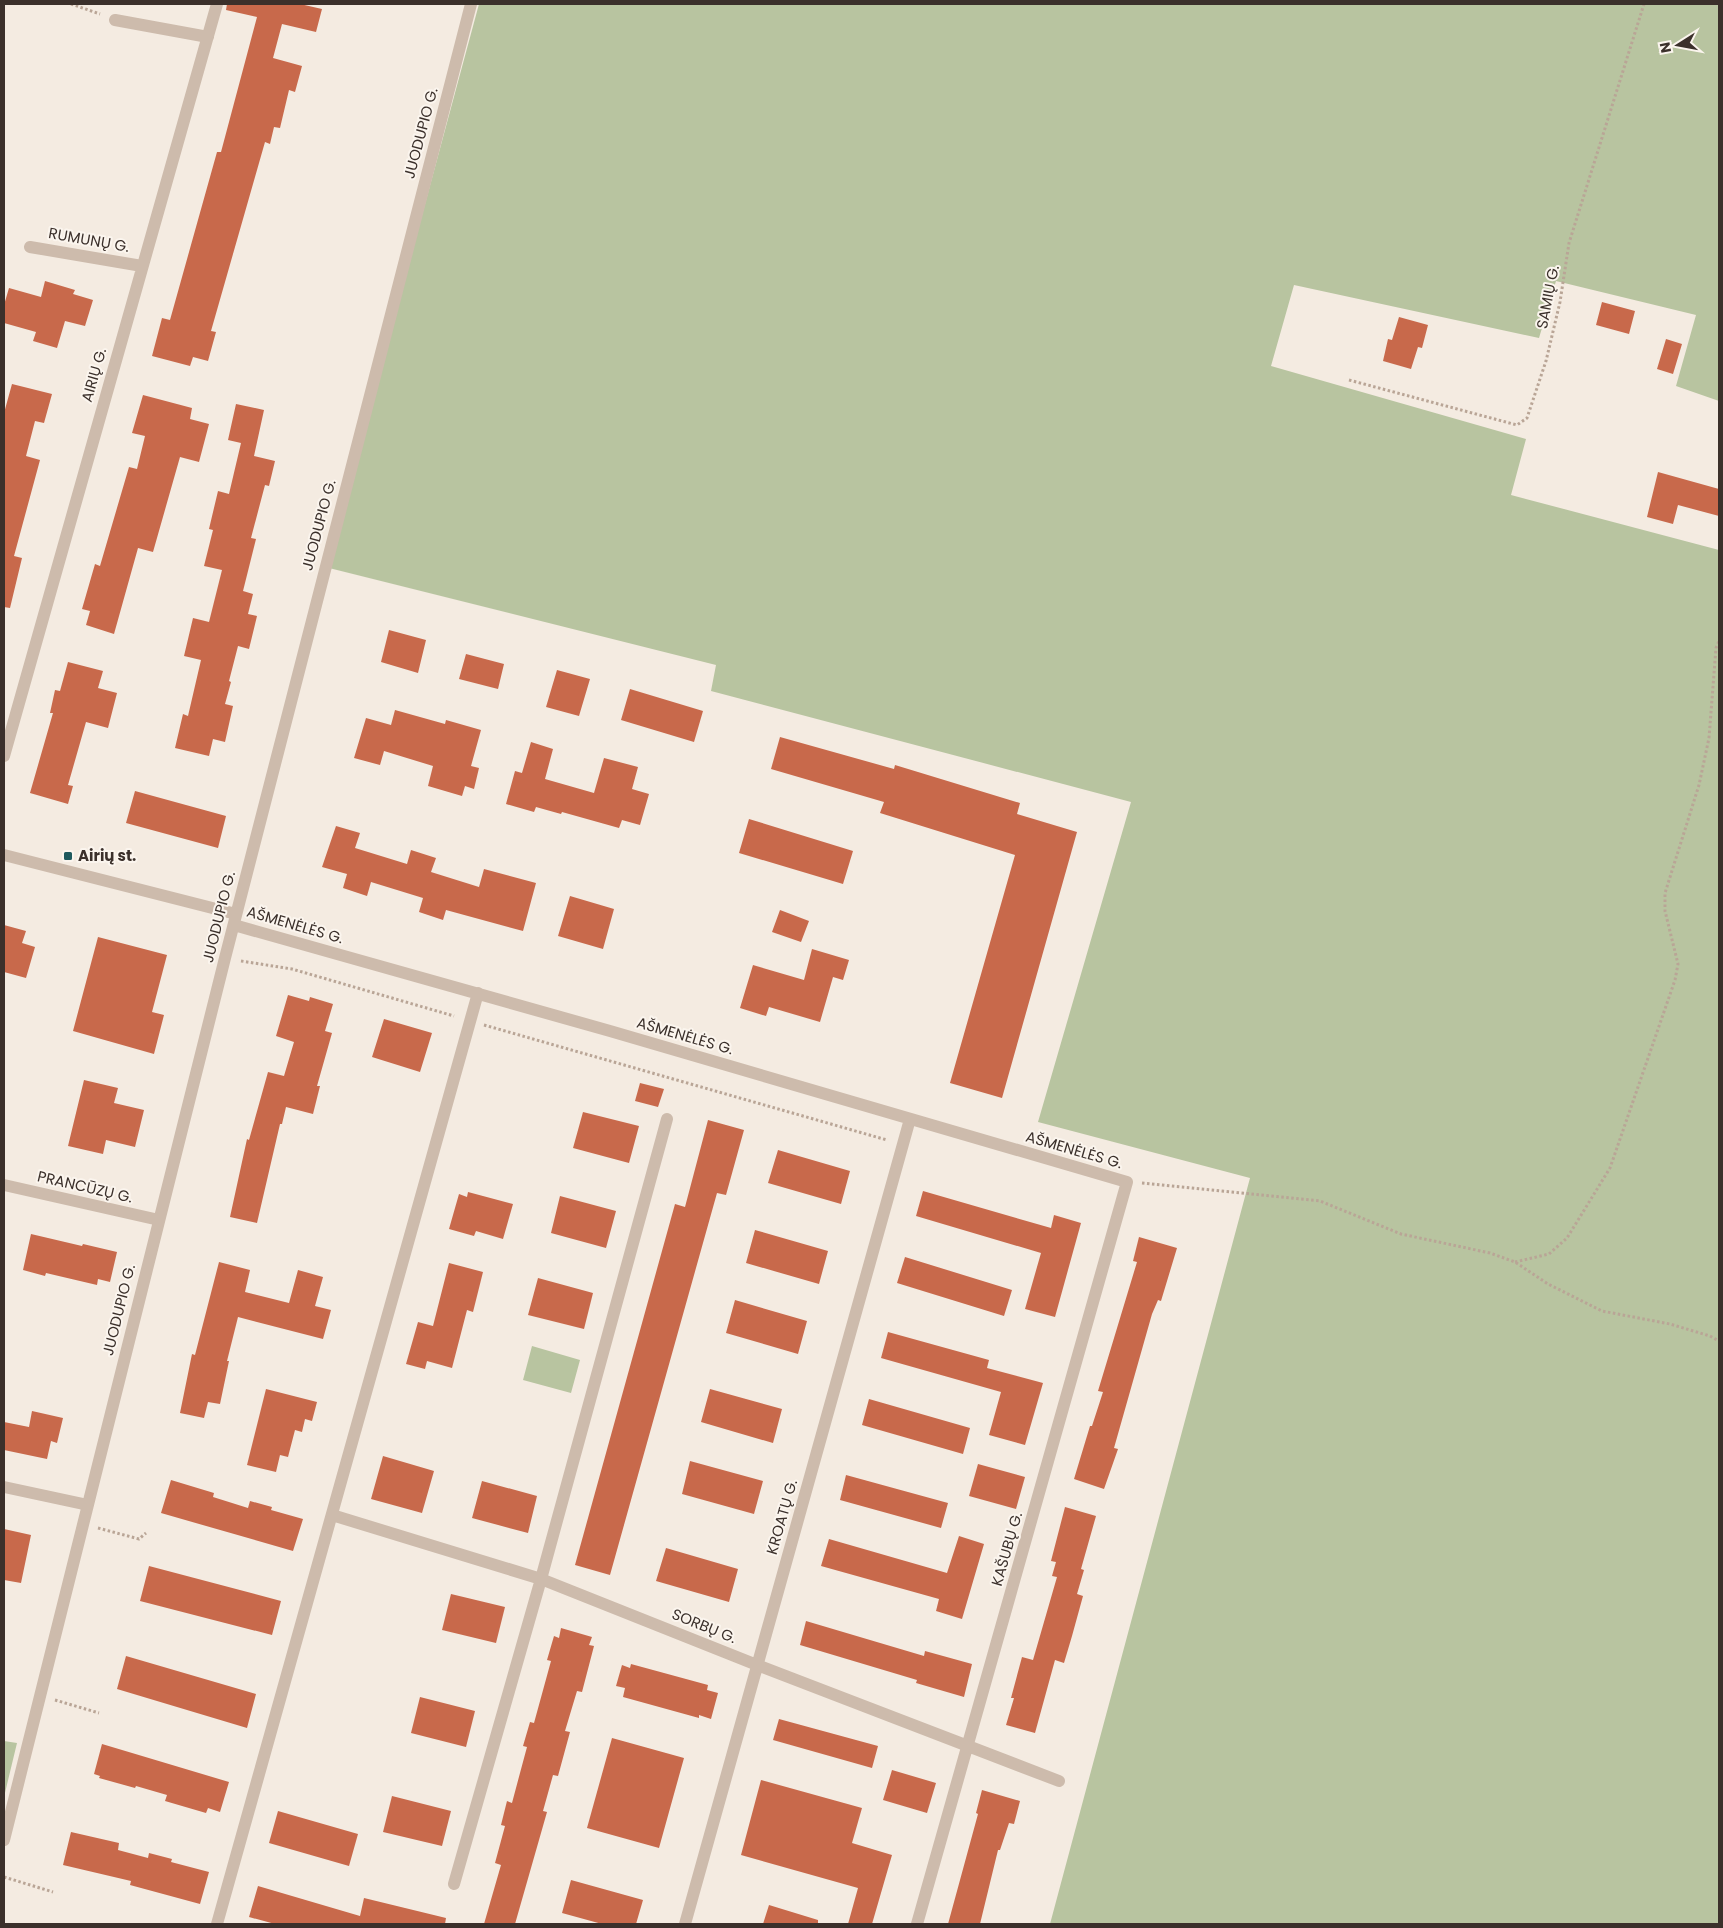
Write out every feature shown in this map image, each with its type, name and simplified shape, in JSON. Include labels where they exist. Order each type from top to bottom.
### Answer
[{"type":"street","name":"AIRIŲ G.","points":[[4,756],[216,4]]},
{"type":"street","name":"JUODUPIO G.","points":[[4,1840],[225,958],[471,4]]},
{"type":"street","points":[[115,20],[208,37]]},
{"type":"street","name":"RUMUNŲ G.","points":[[30,247],[142,266]]},
{"type":"street","name":"AŠMENĖLĖS G.","points":[[4,855],[235,919],[478,993],[1127,1182]]},
{"type":"street","points":[[217,1924],[478,993]]},
{"type":"street","points":[[454,1884],[541,1579],[667,1119]]},
{"type":"street","name":"KROATŲ G.","points":[[685,1924],[910,1119]]},
{"type":"street","name":"KAŠUBŲ G.","points":[[917,1924],[1127,1182]]},
{"type":"street","name":"PRANCŪZŲ G.","points":[[4,1186],[159,1220]]},
{"type":"street","points":[[4,1487],[88,1505]]},
{"type":"street","name":"SORBŲ G.","points":[[332,1515],[541,1579],[757,1665],[1059,1781]]},
{"type":"path","points":[[71,4],[115,20]]},
{"type":"path","name":"SAMIŲ G.","points":[[1349,380],[1517,425],[1527,418],[1546,361],[1560,302],[1569,243],[1644,4]]},
{"type":"path","points":[[1514,1262],[1549,1254],[1567,1238],[1610,1168],[1675,980],[1678,964],[1665,911],[1665,893],[1699,785],[1709,738],[1716,648],[1719,641]]},
{"type":"path","points":[[225,958],[292,969],[903,1145]]},
{"type":"path","points":[[1127,1182],[1320,1201],[1401,1234],[1490,1254],[1514,1262],[1548,1284],[1602,1311],[1670,1324],[1710,1336],[1719,1341]]},
{"type":"path","points":[[83,1523],[139,1539],[146,1533]]},
{"type":"path","points":[[40,1696],[99,1713]]},
{"type":"path","points":[[4,1877],[53,1892]]},
{"type":"green space","points":[[479,4],[1719,4],[1719,401],[1676,386],[1696,315],[1556,281],[1539,338],[1294,285],[1271,366],[1526,439],[1511,495],[1719,550],[1719,1924],[1050,1924],[1250,1178],[1038,1122],[1131,802],[711,691],[716,665],[329,568],[367,419]]},
{"type":"green space","points":[[532,1346],[580,1360],[571,1393],[523,1380]]},
{"type":"green space","points":[[4,1741],[17,1743],[4,1797]]},
{"type":"building","points":[[227,4],[300,4],[322,9],[316,32],[282,24],[273,58],[302,66],[295,92],[289,90],[280,128],[274,127],[270,144],[265,142],[211,331],[216,332],[208,361],[193,357],[190,366],[152,356],[162,318],[170,320],[217,152],[221,152],[257,17],[226,10]]},
{"type":"building","points":[[45,281],[75,290],[73,294],[93,300],[85,326],[65,321],[57,348],[33,341],[36,332],[4,323],[4,305],[9,288],[41,297]]},
{"type":"building","points":[[1602,302],[1635,311],[1629,334],[1596,325]]},
{"type":"building","points":[[1399,317],[1428,325],[1422,348],[1418,347],[1411,369],[1383,361],[1388,339],[1392,340]]},
{"type":"building","points":[[1666,339],[1682,344],[1673,374],[1657,369]]},
{"type":"building","points":[[12,384],[52,394],[44,423],[35,421],[26,456],[40,460],[14,556],[22,558],[10,608],[4,607],[4,413]]},
{"type":"building","points":[[143,395],[192,408],[190,419],[209,424],[199,462],[180,457],[153,552],[138,548],[114,634],[86,625],[90,611],[82,609],[95,564],[100,566],[129,467],[137,469],[145,436],[132,433]]},
{"type":"building","points":[[236,404],[264,410],[254,456],[275,461],[269,486],[265,485],[251,538],[256,539],[243,591],[253,594],[248,614],[257,616],[249,649],[238,646],[229,681],[231,682],[225,704],[233,706],[225,742],[213,739],[209,756],[175,748],[183,714],[188,716],[201,660],[184,656],[193,618],[209,622],[222,570],[204,566],[213,530],[209,529],[218,491],[229,494],[241,443],[228,440]]},
{"type":"building","points":[[1658,472],[1719,489],[1719,516],[1678,505],[1673,524],[1647,517]]},
{"type":"building","points":[[389,630],[426,640],[418,673],[381,662]]},
{"type":"building","points":[[466,654],[504,664],[498,689],[459,679]]},
{"type":"building","points":[[68,662],[103,671],[98,688],[117,693],[108,728],[86,722],[68,785],[73,786],[68,804],[30,793],[53,713],[50,713],[55,690],[60,691]]},
{"type":"building","points":[[557,670],[590,679],[579,716],[546,707]]},
{"type":"building","points":[[630,689],[703,711],[694,742],[621,720]]},
{"type":"building","points":[[395,710],[445,724],[446,720],[481,730],[471,766],[479,768],[474,789],[465,786],[462,796],[428,786],[433,766],[384,751],[380,765],[354,758],[366,718],[391,725]]},
{"type":"building","points":[[780,737],[894,769],[895,765],[1020,803],[1017,814],[1077,832],[1002,1098],[950,1083],[1015,855],[880,813],[884,802],[771,769]]},
{"type":"building","points":[[531,742],[553,749],[545,779],[594,793],[604,758],[638,767],[632,789],[649,794],[640,825],[622,820],[619,828],[562,812],[561,814],[536,807],[534,812],[506,804],[515,771],[522,773]]},
{"type":"building","points":[[135,791],[226,816],[218,848],[126,823]]},
{"type":"building","points":[[749,819],[853,851],[843,884],[739,853]]},
{"type":"building","points":[[336,826],[360,833],[355,848],[407,864],[411,850],[436,858],[431,872],[479,887],[484,869],[536,883],[523,931],[446,910],[443,920],[419,912],[423,898],[371,882],[367,896],[343,888],[347,874],[322,867]]},
{"type":"building","points":[[570,896],[614,909],[603,949],[558,936]]},
{"type":"building","points":[[780,910],[809,921],[801,942],[772,932]]},
{"type":"building","points":[[4,925],[26,931],[22,943],[35,947],[26,978],[4,972]]},
{"type":"building","points":[[98,937],[167,955],[152,1012],[164,1015],[154,1054],[73,1031]]},
{"type":"building","points":[[812,949],[849,960],[843,980],[833,977],[820,1022],[769,1007],[766,1016],[740,1008],[753,965],[804,980]]},
{"type":"building","points":[[288,995],[309,1001],[310,997],[333,1004],[325,1031],[332,1033],[317,1086],[320,1086],[313,1114],[286,1107],[282,1124],[280,1124],[257,1223],[230,1217],[247,1139],[249,1140],[268,1072],[284,1076],[294,1042],[276,1036]]},
{"type":"building","points":[[384,1019],[432,1033],[420,1072],[372,1057]]},
{"type":"building","points":[[84,1080],[118,1088],[114,1103],[144,1110],[135,1147],[106,1140],[103,1154],[68,1146]]},
{"type":"building","points":[[640,1083],[664,1089],[658,1107],[635,1101]]},
{"type":"building","points":[[583,1112],[639,1126],[629,1163],[573,1148]]},
{"type":"building","points":[[708,1120],[744,1130],[726,1195],[717,1193],[610,1575],[575,1565],[675,1204],[685,1207]]},
{"type":"building","points":[[778,1150],[850,1171],[841,1204],[768,1183]]},
{"type":"building","points":[[923,1191],[1051,1228],[1054,1215],[1081,1223],[1055,1317],[1025,1309],[1041,1253],[916,1216]]},
{"type":"building","points":[[468,1192],[513,1204],[503,1239],[476,1231],[474,1236],[449,1229],[459,1194],[467,1197]]},
{"type":"building","points":[[560,1196],[616,1211],[606,1248],[551,1233]]},
{"type":"building","points":[[755,1230],[828,1251],[819,1284],[746,1263]]},
{"type":"building","points":[[31,1234],[117,1252],[110,1282],[98,1279],[97,1285],[46,1273],[45,1276],[23,1270]]},
{"type":"building","points":[[1139,1237],[1177,1248],[1161,1301],[1158,1300],[1152,1314],[1114,1448],[1118,1449],[1104,1489],[1074,1479],[1090,1426],[1092,1426],[1103,1392],[1098,1391],[1137,1262],[1133,1261]]},
{"type":"building","points":[[905,1257],[1012,1290],[1004,1316],[897,1283]]},
{"type":"building","points":[[219,1262],[250,1270],[245,1292],[289,1303],[298,1270],[323,1277],[315,1306],[331,1310],[323,1339],[238,1317],[227,1361],[229,1361],[220,1404],[208,1402],[204,1418],[180,1413],[192,1354],[195,1355]]},
{"type":"building","points":[[449,1263],[483,1272],[473,1312],[467,1310],[452,1368],[427,1361],[425,1369],[406,1364],[418,1322],[433,1326]]},
{"type":"building","points":[[538,1278],[593,1293],[584,1329],[528,1315]]},
{"type":"building","points":[[735,1300],[807,1321],[798,1354],[726,1333]]},
{"type":"building","points":[[888,1332],[989,1360],[987,1368],[1043,1383],[1025,1445],[989,1435],[1001,1392],[881,1358]]},
{"type":"building","points":[[266,1389],[317,1402],[312,1421],[305,1419],[302,1432],[295,1430],[288,1457],[280,1455],[276,1472],[247,1465]]},
{"type":"building","points":[[710,1389],[782,1409],[773,1443],[701,1422]]},
{"type":"building","points":[[869,1399],[970,1428],[963,1454],[862,1425]]},
{"type":"building","points":[[32,1411],[63,1418],[57,1443],[51,1441],[47,1459],[4,1450],[4,1422],[29,1427]]},
{"type":"building","points":[[383,1456],[434,1471],[422,1513],[371,1499]]},
{"type":"building","points":[[690,1461],[763,1481],[754,1514],[682,1494]]},
{"type":"building","points":[[978,1464],[1025,1477],[1016,1509],[969,1496]]},
{"type":"building","points":[[846,1475],[948,1503],[941,1528],[840,1500]]},
{"type":"building","points":[[171,1480],[214,1493],[213,1497],[248,1508],[250,1501],[272,1507],[271,1510],[303,1519],[293,1551],[161,1513]]},
{"type":"building","points":[[482,1481],[537,1496],[528,1533],[472,1518]]},
{"type":"building","points":[[1065,1507],[1096,1516],[1081,1569],[1084,1570],[1077,1594],[1083,1596],[1072,1636],[1064,1663],[1055,1660],[1035,1733],[1006,1725],[1014,1698],[1011,1698],[1022,1657],[1033,1660],[1057,1577],[1052,1576],[1056,1562],[1051,1561]]},
{"type":"building","points":[[4,1529],[31,1535],[21,1583],[4,1580]]},
{"type":"building","points":[[959,1536],[984,1544],[962,1619],[936,1611],[939,1599],[821,1566],[829,1539],[947,1573]]},
{"type":"building","points":[[666,1548],[738,1569],[729,1602],[656,1581]]},
{"type":"building","points":[[149,1566],[281,1601],[272,1635],[140,1601]]},
{"type":"building","points":[[451,1594],[505,1607],[496,1643],[442,1630]]},
{"type":"building","points":[[806,1621],[924,1656],[925,1651],[972,1664],[964,1697],[916,1683],[917,1680],[800,1645]]},
{"type":"building","points":[[561,1628],[592,1637],[589,1645],[594,1646],[582,1692],[577,1691],[565,1731],[570,1732],[558,1776],[553,1775],[543,1811],[547,1812],[515,1924],[484,1924],[501,1865],[495,1863],[505,1826],[501,1825],[507,1801],[512,1803],[527,1747],[523,1746],[530,1722],[534,1723],[551,1661],[547,1660],[554,1636],[559,1638]]},
{"type":"building","points":[[126,1656],[256,1694],[247,1728],[117,1689]]},
{"type":"building","points":[[631,1664],[708,1685],[707,1690],[718,1693],[711,1719],[699,1715],[699,1718],[623,1697],[625,1688],[616,1686],[622,1665],[630,1668]]},
{"type":"building","points":[[420,1697],[475,1711],[466,1747],[411,1733]]},
{"type":"building","points":[[779,1719],[878,1746],[872,1768],[773,1740]]},
{"type":"building","points":[[612,1738],[684,1758],[659,1848],[587,1828]]},
{"type":"building","points":[[102,1744],[229,1782],[220,1812],[208,1808],[206,1813],[165,1801],[167,1795],[99,1778],[100,1776],[94,1774]]},
{"type":"building","points":[[892,1770],[936,1783],[927,1813],[883,1800]]},
{"type":"building","points":[[761,1780],[862,1808],[852,1843],[892,1855],[872,1924],[848,1924],[858,1888],[741,1855]]},
{"type":"building","points":[[982,1790],[1020,1801],[1014,1824],[1009,1823],[1000,1850],[998,1850],[980,1924],[948,1924],[978,1814],[976,1813]]},
{"type":"building","points":[[392,1796],[451,1811],[442,1846],[383,1832]]},
{"type":"building","points":[[278,1811],[358,1834],[349,1866],[269,1843]]},
{"type":"building","points":[[71,1832],[119,1843],[118,1850],[148,1858],[149,1853],[172,1859],[171,1862],[209,1872],[200,1904],[130,1885],[131,1881],[63,1865]]},
{"type":"building","points":[[571,1880],[643,1900],[636,1924],[602,1924],[562,1913]]},
{"type":"building","points":[[258,1886],[360,1916],[364,1898],[446,1918],[445,1924],[275,1924],[249,1917]]},
{"type":"building","points":[[769,1905],[818,1920],[818,1924],[763,1924]]},
{"type":"place","name":"Airių st.","points":[[68,856]]}]
